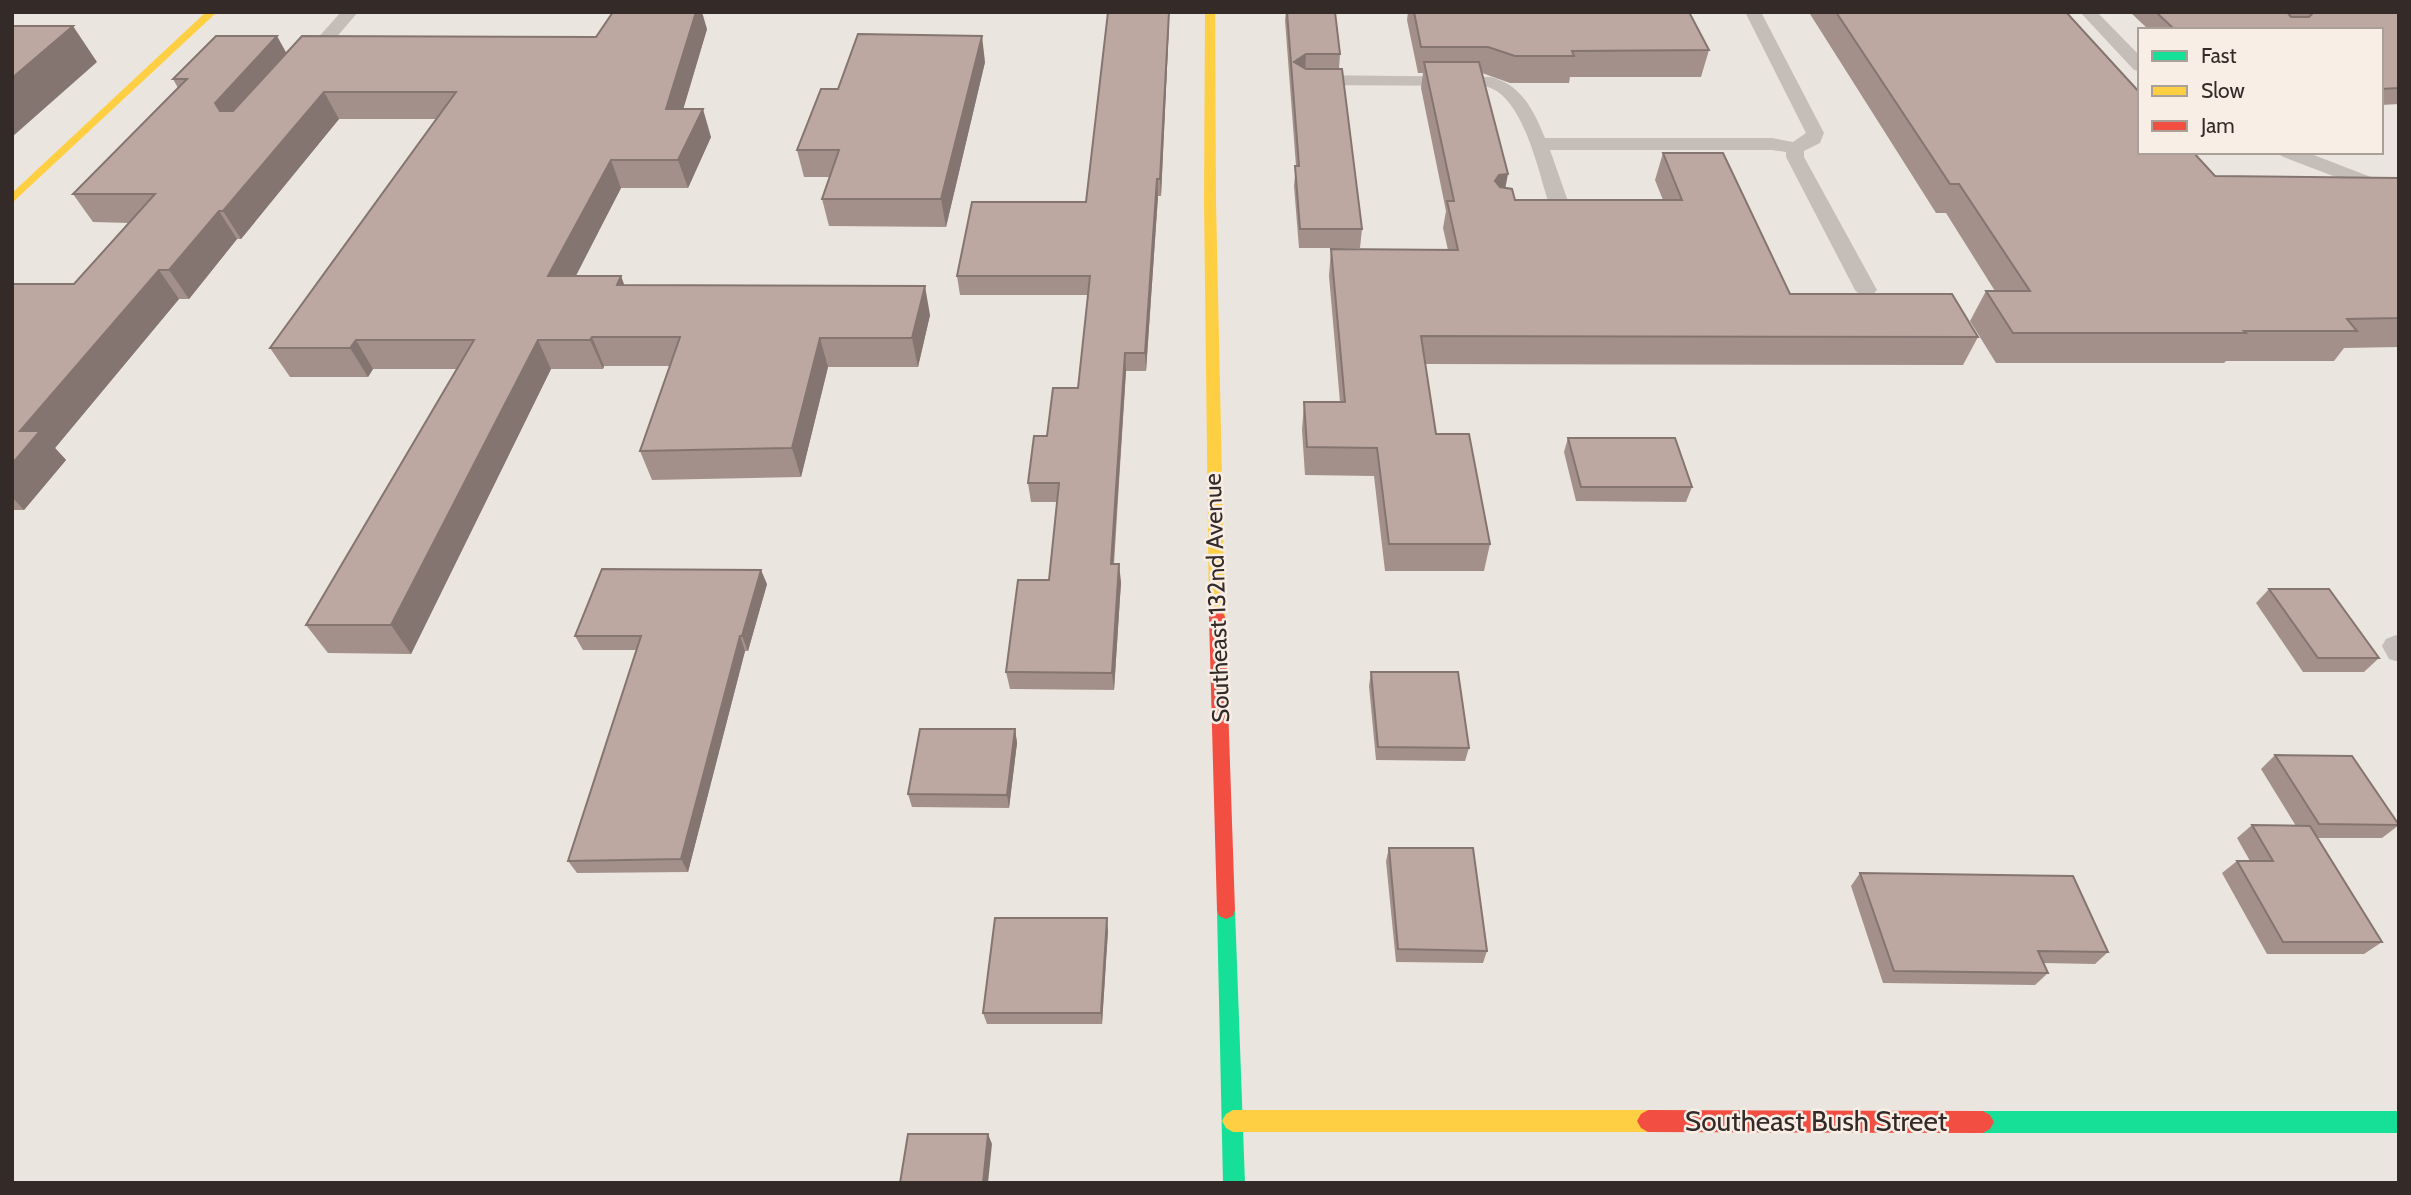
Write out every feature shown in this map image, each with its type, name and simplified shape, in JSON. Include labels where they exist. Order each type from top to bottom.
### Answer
[{"type":"street","points":[[12,200],[20,185],[212,12]]},
{"type":"street","name":"Southeast 132nd Avenue","points":[[1210,12],[1215,535],[1234,1183]]},
{"type":"street","name":"Southeast Bush Street","points":[[1233,1121],[2399,1122]]},
{"type":"lane","points":[[296,73],[351,12]]},
{"type":"lane","points":[[1539,144],[1772,144],[1795,148],[1813,139],[1815,133],[1753,12]]},
{"type":"lane","points":[[2088,12],[2138,64]]},
{"type":"lane","points":[[1305,80],[1484,80],[1511,92],[1539,144],[1560,207],[1514,208]]},
{"type":"lane","points":[[1795,148],[1795,156],[1866,290]]},
{"type":"lane","points":[[2293,154],[2369,183],[2399,209]]},
{"type":"building","points":[[613,12],[696,12],[666,109],[703,109],[678,160],[611,160],[548,276],[621,276],[617,285],[925,286],[912,338],[820,338],[792,448],[640,451],[680,337],[538,340],[391,625],[306,625],[474,340],[356,340],[350,348],[270,348],[456,92],[324,92],[223,211],[219,211],[169,270],[159,270],[20,431],[40,431],[12,464],[12,284],[74,284],[155,194],[73,194],[187,79],[173,79],[216,36],[277,36],[215,103],[220,111],[233,111],[302,36],[596,37]]},
{"type":"building","points":[[1108,12],[1169,12],[1160,179],[1157,179],[1145,353],[1125,353],[1111,564],[1119,564],[1112,673],[1006,672],[1018,580],[1049,580],[1059,483],[1028,483],[1034,436],[1047,436],[1053,388],[1078,388],[1090,276],[957,276],[972,202],[1086,202]]},
{"type":"building","points":[[1287,12],[1335,12],[1340,54],[1306,54],[1294,62],[1306,69],[1342,69],[1362,229],[1300,229],[1295,166],[1299,166]]},
{"type":"building","points":[[1414,12],[1689,12],[1709,50],[1572,51],[1574,56],[1515,56],[1488,47],[1421,47]]},
{"type":"building","points":[[1836,12],[2066,12],[2138,91],[2138,154],[2195,154],[2215,176],[2398,178],[2399,318],[2347,319],[2357,331],[2013,333],[1986,291],[2030,291],[1959,184],[1950,184]]},
{"type":"building","points":[[2156,12],[2287,12],[2291,17],[2309,17],[2312,14],[2310,12],[2399,12],[2399,88],[2383,89],[2383,28],[2173,28]]},
{"type":"building","points":[[12,26],[73,26],[12,78]]},
{"type":"building","points":[[858,34],[982,36],[941,199],[822,199],[839,150],[797,150],[821,89],[838,89]]},
{"type":"building","points":[[1424,62],[1479,62],[1508,174],[1499,175],[1495,181],[1500,187],[1512,189],[1515,200],[1682,200],[1663,153],[1723,153],[1790,294],[1952,294],[1978,337],[1421,336],[1436,434],[1469,434],[1490,544],[1389,544],[1377,448],[1307,447],[1304,402],[1345,402],[1331,249],[1458,250],[1447,201],[1454,201]]},
{"type":"building","points":[[1568,438],[1675,438],[1692,487],[1581,487]]},
{"type":"building","points":[[602,569],[761,570],[740,636],[681,859],[568,861],[641,636],[575,636]]},
{"type":"building","points":[[2269,589],[2329,589],[2379,658],[2318,658]]},
{"type":"building","points":[[1371,672],[1458,672],[1469,748],[1378,747]]},
{"type":"building","points":[[920,729],[1015,729],[1007,795],[908,794]]},
{"type":"building","points":[[2275,755],[2352,756],[2399,825],[2319,824]]},
{"type":"building","points":[[2252,825],[2310,826],[2382,942],[2283,942],[2237,861],[2273,861]]},
{"type":"building","points":[[1389,848],[1473,848],[1487,951],[1398,949]]},
{"type":"building","points":[[1860,873],[2073,876],[2108,952],[2038,951],[2048,973],[1894,971]]},
{"type":"building","points":[[995,918],[1107,918],[1101,1013],[983,1013]]},
{"type":"building","points":[[908,1134],[988,1134],[983,1183],[900,1183]]},
{"type":"traffic: fast","points":[[1226,910],[1234,1183]]},
{"type":"traffic: fast","points":[[1983,1122],[2399,1122]]},
{"type":"traffic: slow","points":[[12,200],[212,12]]},
{"type":"traffic: slow","points":[[1210,12],[1210,201],[1217,617]]},
{"type":"traffic: slow","points":[[1233,1121],[1648,1121]]},
{"type":"traffic: jam","points":[[1217,617],[1226,910]]},
{"type":"traffic: jam","points":[[1648,1121],[1983,1122]]}]
